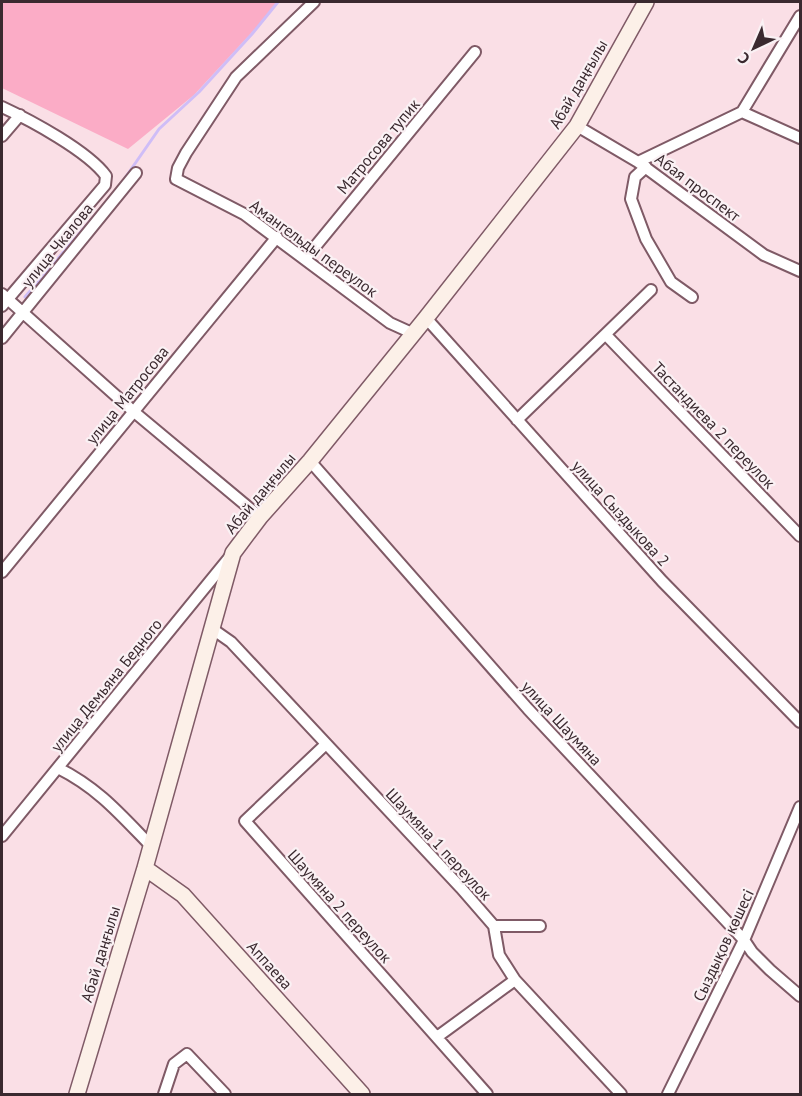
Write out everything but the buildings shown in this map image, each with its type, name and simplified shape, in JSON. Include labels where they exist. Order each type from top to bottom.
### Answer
[{"type":"street","name":"Амангельды переулок","points":[[314,2],[236,77],[186,153],[178,168],[176,179],[244,214],[390,323],[412,333]]},
{"type":"street","name":"Абай даңғылы","points":[[76,1095],[152,846],[233,553],[260,517],[310,461],[426,318],[578,126],[646,2]]},
{"type":"street","points":[[692,297],[672,282],[646,239],[631,199],[635,177],[642,164],[742,112],[801,16]]},
{"type":"street","name":"Матросова тупик","points":[[305,259],[475,52]]},
{"type":"street","points":[[2,107],[20,115],[2,136]]},
{"type":"street","points":[[742,112],[801,138]]},
{"type":"street","name":"улица Чкалова","points":[[3,300],[105,185],[106,176],[101,169],[60,139],[20,115]]},
{"type":"street","name":"Абая проспект","points":[[578,126],[642,164],[764,255],[801,271]]},
{"type":"street","name":"улица Чкалова","points":[[2,338],[136,172]]},
{"type":"street","name":"улица Матросова","points":[[2,572],[277,237]]},
{"type":"street","points":[[517,420],[651,290]]},
{"type":"street","points":[[3,300],[22,312],[133,411],[260,517]]},
{"type":"street","name":"улица Сыздыкова 2","points":[[426,318],[662,581],[801,722]]},
{"type":"street","name":"Тастандиева 2 переулок","points":[[606,335],[801,536]]},
{"type":"street","name":"улица Шаумяна","points":[[310,461],[528,709],[744,940],[752,952],[801,996]]},
{"type":"street","name":"улица Демьяна Бедного","points":[[2,836],[233,553]]},
{"type":"street","name":"Шаумяна 1 переулок","points":[[211,628],[231,642],[494,926]]},
{"type":"street","name":"Шаумяна 2 переулок","points":[[326,744],[245,821],[487,1095]]},
{"type":"street","points":[[58,768],[81,780],[104,797],[152,846]]},
{"type":"street","name":"Сыздықов көшесі","points":[[668,1095],[744,940],[801,807]]},
{"type":"street","name":"Аппаева","points":[[145,868],[183,895],[362,1095]]},
{"type":"street","points":[[540,926],[494,926],[498,955],[515,980],[621,1095]]},
{"type":"street","points":[[437,1036],[515,980]]},
{"type":"street","points":[[164,1095],[174,1064],[187,1054],[225,1095]]},
{"type":"shaded area","points":[[2,2],[277,2],[268,15],[194,95],[128,149],[2,88]]},
{"type":"waterway","points":[[125,178],[159,129],[199,92],[278,2]]},
{"type":"waterway","points":[[25,297],[96,214]]}]
